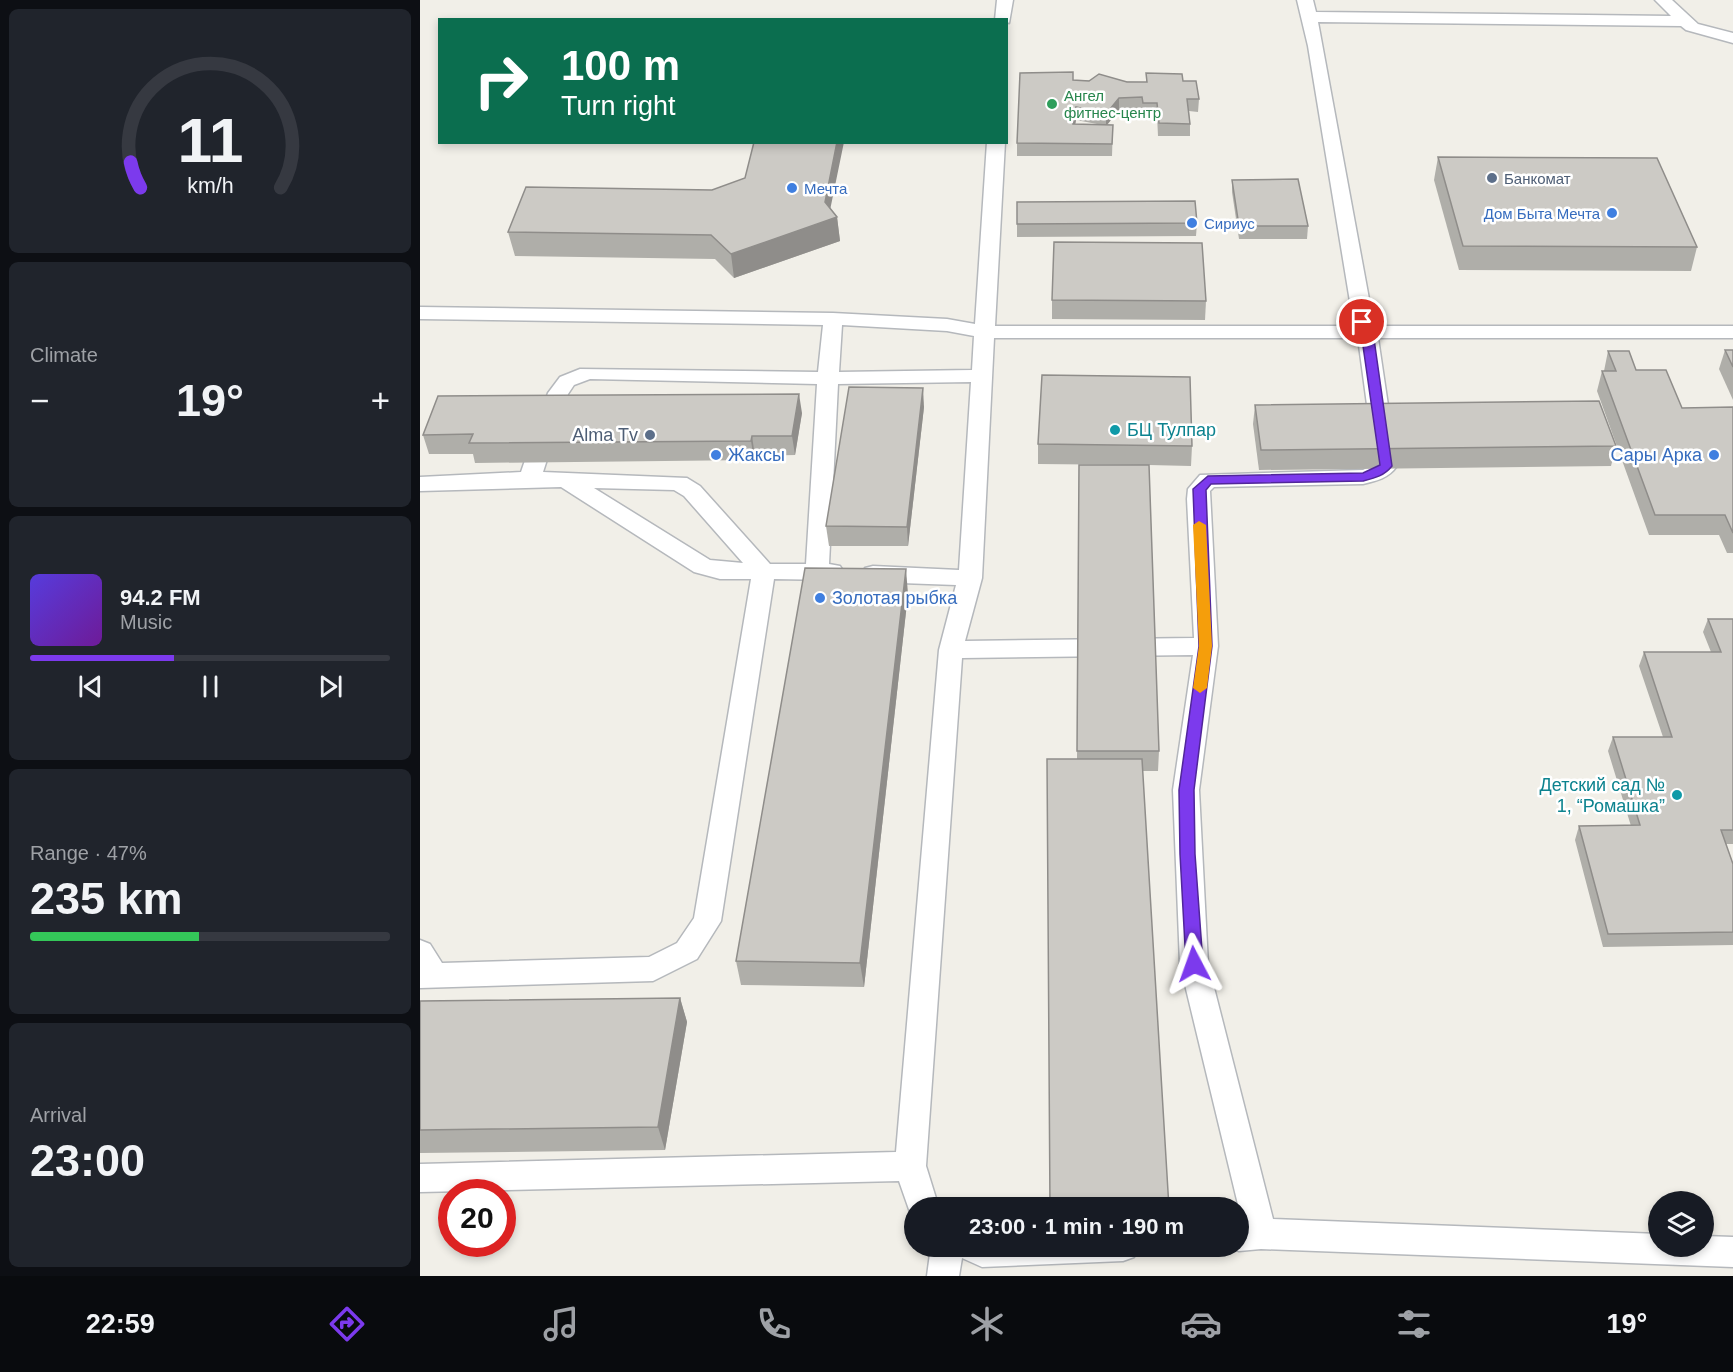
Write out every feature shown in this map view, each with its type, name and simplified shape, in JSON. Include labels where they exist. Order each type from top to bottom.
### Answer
[{"type":"lane","points":[[1003,18],[1005,0]]},
{"type":"lane","points":[[1663,0],[1686,21],[1703,31],[1733,38]]},
{"type":"lane","points":[[1686,21],[1307,9],[1362,322],[1367,332],[1386,466],[1375,474],[1363,477],[1208,480],[1199,489],[1206,646],[1186,790],[1187,854],[1194,964],[1250,1235],[1733,1251]]},
{"type":"lane","points":[[920,1197],[910,1166],[951,650],[970,578],[996,144]]},
{"type":"lane","points":[[420,313],[833,319],[947,325],[986,332],[1733,332]]},
{"type":"lane","points":[[817,572],[833,319]]},
{"type":"lane","points":[[530,479],[558,393],[567,381],[587,373],[828,378],[983,376]]},
{"type":"lane","points":[[420,484],[530,479],[679,483],[692,491],[764,572]]},
{"type":"lane","points":[[564,479],[702,566],[720,571],[970,578]]},
{"type":"lane","points":[[420,952],[428,976],[653,969],[687,951],[707,921],[764,572]]},
{"type":"lane","points":[[951,650],[1206,646]]},
{"type":"lane","points":[[420,1178],[910,1166]]},
{"type":"lane","points":[[943,1276],[946,1257]]},
{"type":"building","points":[[1073,72],[1073,80],[1089,81],[1099,74],[1127,82],[1147,82],[1146,73],[1182,74],[1183,81],[1196,81],[1199,99],[1187,99],[1190,124],[1159,123],[1157,103],[1143,103],[1142,97],[1119,98],[1106,114],[1076,107],[1073,124],[1113,125],[1112,144],[1017,143],[1020,73]]},
{"type":"building","points":[[754,144],[837,144],[825,202],[837,217],[731,254],[711,235],[508,232],[526,187],[712,190],[745,178]]},
{"type":"building","points":[[1438,157],[1657,158],[1697,247],[1463,246]]},
{"type":"building","points":[[1298,179],[1308,226],[1239,226],[1232,180]]},
{"type":"building","points":[[1195,201],[1197,223],[1017,224],[1017,202]]},
{"type":"building","points":[[1054,242],[1202,243],[1206,301],[1052,300]]},
{"type":"building","points":[[1725,350],[1733,350],[1733,367]]},
{"type":"building","points":[[1608,351],[1629,351],[1636,370],[1666,370],[1682,408],[1733,407],[1733,533],[1725,515],[1655,515],[1602,371],[1616,371]]},
{"type":"building","name":"БЦ Тулпар","points":[[1042,375],[1190,377],[1192,446],[1038,444]]},
{"type":"building","points":[[849,387],[923,388],[907,527],[826,526]]},
{"type":"building","points":[[799,394],[792,436],[752,436],[751,441],[469,443],[473,434],[423,435],[438,396]]},
{"type":"building","points":[[1599,401],[1616,446],[1261,450],[1255,405]]},
{"type":"building","points":[[1079,465],[1149,465],[1159,751],[1077,751]]},
{"type":"building","points":[[805,568],[906,569],[860,963],[736,961]]},
{"type":"building","name":"Детский сад № 1, “Ромашка”","points":[[1708,619],[1733,619],[1733,830],[1721,830],[1733,864],[1733,932],[1608,934],[1579,826],[1640,825],[1613,737],[1672,737],[1644,652],[1721,652]]},
{"type":"building","points":[[1047,759],[1142,759],[1168,1197],[1050,1197]]},
{"type":"building","points":[[680,998],[658,1127],[420,1130],[420,1001]]},
{"type":"slow traffic","points":[[1199,525],[1206,646],[1200,688]]},
{"type":"place","name":"Ангел фитнес-центр","points":[[1052,104]]},
{"type":"place","name":"Банкомат","points":[[1492,178]]},
{"type":"place","name":"Мечта","points":[[792,188]]},
{"type":"place","name":"Дом Быта Мечта","points":[[1612,213]]},
{"type":"place","name":"Сириус","points":[[1192,223]]},
{"type":"place","name":"БЦ Тулпар","points":[[1115,430]]},
{"type":"place","name":"Alma Tv","points":[[650,435]]},
{"type":"place","name":"Жаксы","points":[[716,455]]},
{"type":"place","name":"Сары Арка","points":[[1714,455]]},
{"type":"place","name":"Золотая рыбка","points":[[820,598]]},
{"type":"place","name":"Детский сад № 1, “Ромашка”","points":[[1677,795]]},
{"type":"route","points":[[1194,964],[1187,854],[1186,790],[1206,646],[1199,489],[1208,480],[1363,477],[1375,474],[1386,466],[1367,332],[1362,322]]}]
